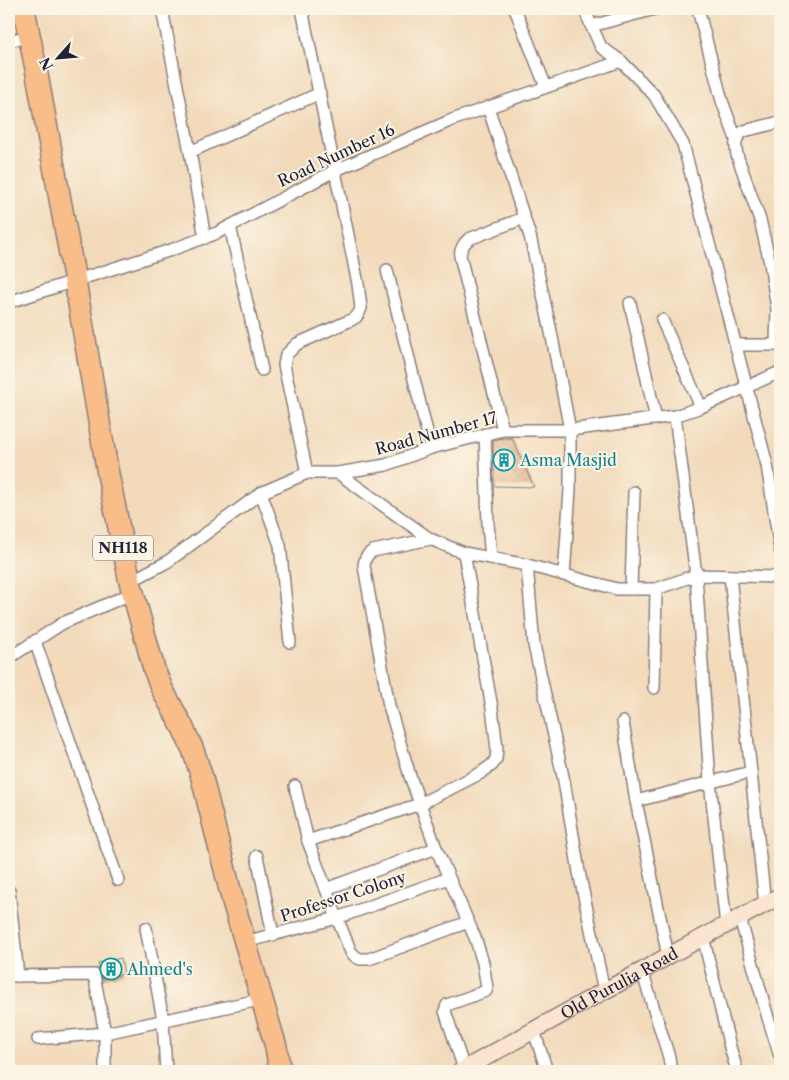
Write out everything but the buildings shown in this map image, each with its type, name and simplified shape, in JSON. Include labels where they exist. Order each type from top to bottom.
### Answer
[{"type":"highway","name":"NH118","points":[[15,9],[15,40],[72,282]]},
{"type":"highway","name":"NH118","points":[[24,9],[36,69],[115,547],[154,669],[193,750],[201,774],[230,889],[276,1047],[280,1071]]},
{"type":"highway","name":"NH118","points":[[127,588],[140,652],[147,674],[183,747],[198,792],[272,1071]]},
{"type":"main road","name":"Old Purulia Road","points":[[462,1070],[780,896]]},
{"type":"street","points":[[162,9],[205,238]]},
{"type":"street","points":[[302,9],[336,170],[361,308],[359,313],[351,320],[297,344],[286,354],[284,366],[307,473]]},
{"type":"street","points":[[515,9],[546,87]]},
{"type":"street","points":[[584,9],[601,47],[621,61],[654,95],[683,144],[767,465],[780,550]]},
{"type":"street","points":[[591,26],[655,9]]},
{"type":"street","points":[[698,9],[722,101],[736,139],[736,155],[760,220],[770,263],[777,309],[778,345],[735,345]]},
{"type":"street","name":"Road Number 16","points":[[9,302],[205,238],[336,170],[452,120],[621,61]]},
{"type":"street","points":[[190,152],[320,93]]},
{"type":"street","points":[[488,107],[530,236],[570,430],[570,490],[564,575]]},
{"type":"street","points":[[736,139],[739,134],[744,132],[780,122]]},
{"type":"street","points":[[504,430],[460,256],[464,244],[469,239],[524,218]]},
{"type":"street","points":[[230,226],[262,370]]},
{"type":"street","points":[[387,270],[431,448]]},
{"type":"street","points":[[630,303],[656,419]]},
{"type":"street","points":[[662,320],[701,407]]},
{"type":"street","name":"Road Number 17","points":[[9,658],[63,622],[127,588],[168,562],[261,493],[307,473],[338,473],[386,465],[431,448],[504,430],[570,430],[675,416],[701,407],[780,372]]},
{"type":"street","points":[[675,416],[696,575],[710,782],[733,921],[780,1056]]},
{"type":"street","points":[[485,434],[491,558]]},
{"type":"street","points":[[338,473],[430,539],[464,553],[527,565],[617,589],[656,589],[696,575],[780,577]]},
{"type":"street","points":[[631,589],[634,492]]},
{"type":"street","points":[[261,493],[280,545],[290,642]]},
{"type":"street","points":[[430,539],[373,551],[367,554],[364,566],[389,706],[410,776],[436,848],[476,940],[483,963],[487,988],[484,992],[448,1005],[446,1008],[462,1070]]},
{"type":"street","points":[[308,841],[420,804],[479,774],[496,760],[492,708],[464,553]]},
{"type":"street","points":[[527,565],[534,645],[564,781],[579,872],[604,991]]},
{"type":"street","points":[[730,576],[765,904]]},
{"type":"street","points":[[654,688],[656,589]]},
{"type":"street","points":[[35,641],[118,880]]},
{"type":"street","points":[[623,722],[636,801],[668,956]]},
{"type":"street","points":[[636,801],[751,772]]},
{"type":"street","points":[[295,786],[308,841],[336,918],[351,952],[356,957],[360,960],[369,959],[468,922]]},
{"type":"street","points":[[326,889],[436,848]]},
{"type":"street","points":[[257,856],[273,935]]},
{"type":"street","name":"Professor Colony","points":[[245,942],[336,918],[449,878]]},
{"type":"street","points":[[9,891],[13,976],[94,975],[105,1034],[105,1071]]},
{"type":"street","points":[[146,928],[163,1020],[166,1071]]},
{"type":"street","points":[[703,937],[737,1071]]},
{"type":"street","points":[[642,971],[671,1071]]},
{"type":"street","points":[[38,1039],[105,1034],[254,1001]]},
{"type":"street","points":[[534,1031],[547,1071]]},
{"type":"place","name":"Asma Masjid","points":[[504,460]]},
{"type":"place","name":"Ahmed's","points":[[111,969]]}]
